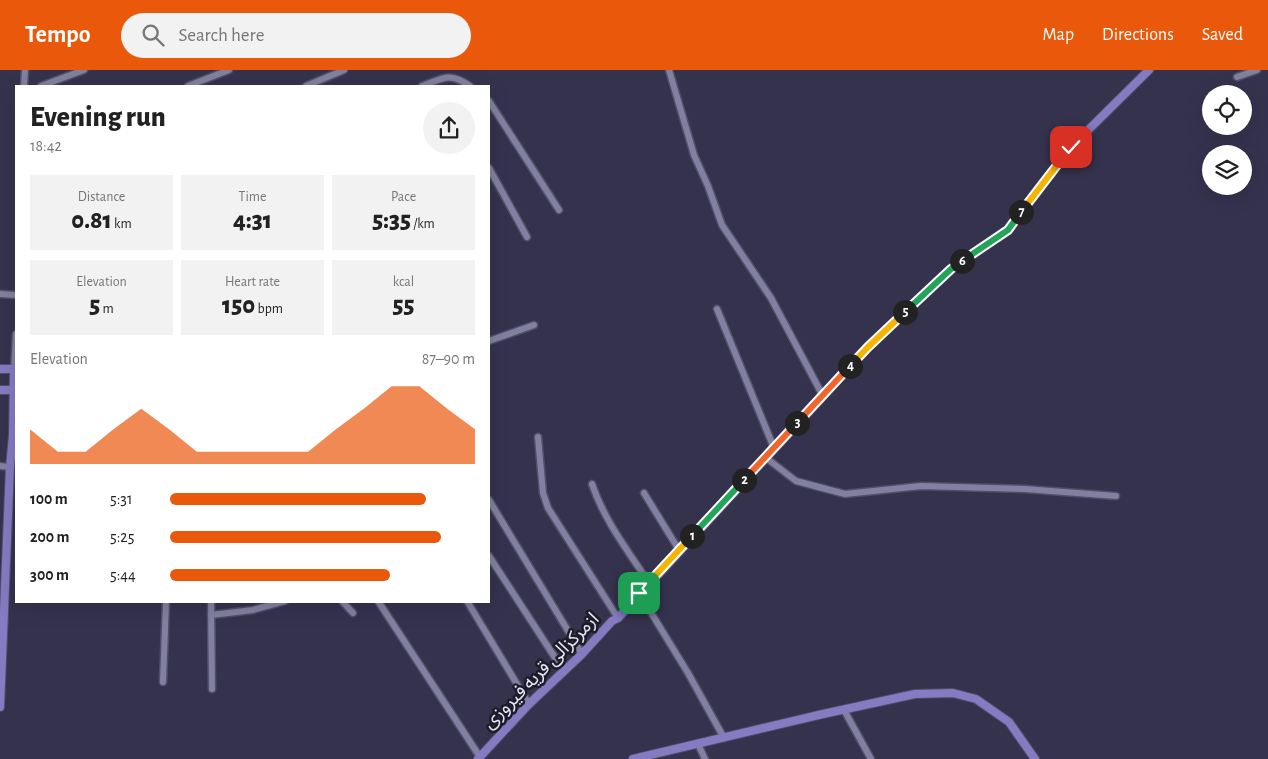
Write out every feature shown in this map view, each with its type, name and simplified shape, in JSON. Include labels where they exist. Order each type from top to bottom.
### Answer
[{"type":"main road","name":"ازمرکزالی قریه فیروزی","points":[[479,758],[529,704],[582,654],[612,621],[618,618],[639,593],[868,347],[951,269],[1008,230],[1071,147],[1149,70]]},
{"type":"main road","points":[[0,369],[14,369],[15,435],[10,467],[0,707]]},
{"type":"main road","points":[[0,390],[13,390]]},
{"type":"main road","points":[[633,759],[915,694],[953,693],[962,694],[976,700],[1009,722],[1035,759]]},
{"type":"street","points":[[24,85],[25,70]]},
{"type":"street","points":[[44,85],[84,70]]},
{"type":"street","points":[[191,85],[229,70]]},
{"type":"street","points":[[308,85],[344,70]]},
{"type":"street","points":[[669,70],[694,154],[722,225],[771,298],[823,396]]},
{"type":"street","points":[[1238,78],[1257,70]]},
{"type":"street","points":[[425,85],[447,77],[459,79],[468,85]]},
{"type":"street","points":[[440,80],[443,85]]},
{"type":"street","points":[[490,103],[559,210]]},
{"type":"street","points":[[490,170],[527,237]]},
{"type":"street","points":[[0,294],[15,295]]},
{"type":"street","points":[[717,308],[774,448]]},
{"type":"street","points":[[490,341],[534,325]]},
{"type":"street","points":[[14,369],[15,352]]},
{"type":"street","points":[[538,437],[544,493],[550,511],[618,618]]},
{"type":"street","points":[[765,457],[796,481],[844,494],[921,486],[1025,489],[1116,496]]},
{"type":"street","points":[[0,466],[10,467]]},
{"type":"street","points":[[592,484],[597,500],[605,514],[649,583]]},
{"type":"street","points":[[644,493],[679,550]]},
{"type":"street","points":[[490,502],[582,654]]},
{"type":"street","points":[[490,558],[563,670]]},
{"type":"street","points":[[639,593],[724,738]]},
{"type":"street","points":[[163,682],[166,603]]},
{"type":"street","points":[[211,603],[212,689]]},
{"type":"street","points":[[211,615],[253,610],[278,603]]},
{"type":"street","points":[[344,603],[353,613]]},
{"type":"street","points":[[381,603],[479,758]]},
{"type":"street","points":[[468,603],[529,704]]},
{"type":"street","points":[[844,710],[871,759]]},
{"type":"street","points":[[698,744],[705,759]]},
{"type":"route","points":[[639,593],[868,347],[951,269],[1008,230],[1071,147]]}]
